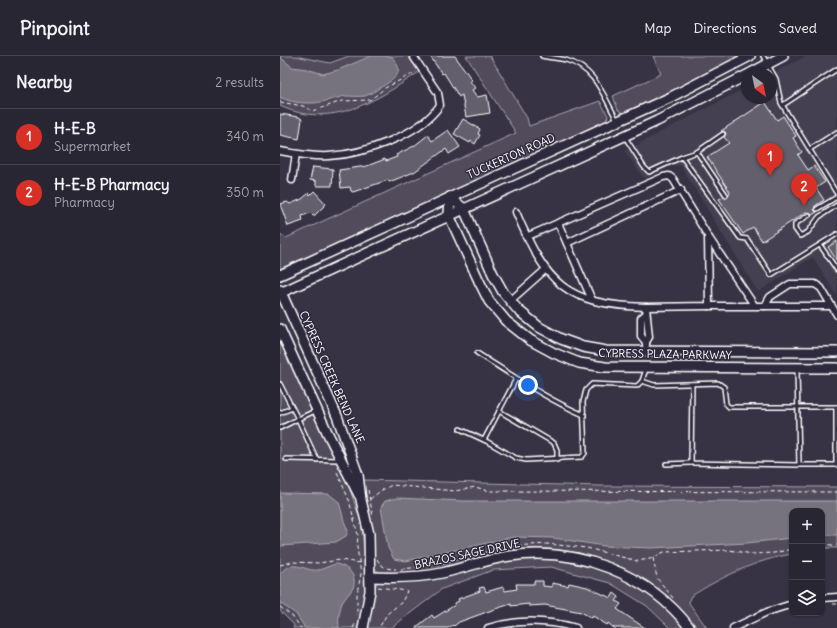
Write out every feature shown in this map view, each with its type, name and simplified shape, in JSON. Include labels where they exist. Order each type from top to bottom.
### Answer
[{"type":"street","points":[[280,151],[296,154],[328,156],[369,150],[402,135],[433,115],[440,105],[438,93],[413,56]]},
{"type":"street","name":"TUCKERTON ROAD","points":[[280,275],[618,122],[671,97],[750,56]]},
{"type":"street","points":[[756,68],[765,60],[783,56]]},
{"type":"street","points":[[280,291],[464,209],[692,104],[741,79]]},
{"type":"street","points":[[618,122],[624,134]]},
{"type":"street","points":[[292,180],[296,154]]},
{"type":"street","points":[[526,237],[663,177],[669,176],[673,178],[681,190],[708,236],[754,305]]},
{"type":"street","points":[[566,243],[681,190]]},
{"type":"street","name":"CYPRESS PLAZA PARKWAY","points":[[450,197],[464,209],[493,274],[510,301],[518,310],[539,327],[561,339],[578,345],[606,351],[646,346],[837,352]]},
{"type":"street","name":"CYPRESS PLAZA PARKWAY","points":[[450,197],[449,215],[479,281],[490,301],[506,321],[530,340],[554,353],[579,363],[605,367],[837,368]]},
{"type":"street","points":[[516,212],[532,250],[545,270],[571,293],[592,300],[618,306],[646,307],[754,305],[831,306]]},
{"type":"street","points":[[558,223],[592,300]]},
{"type":"street","points":[[708,236],[709,306]]},
{"type":"street","points":[[497,310],[510,301],[545,270]]},
{"type":"street","points":[[765,306],[770,296],[790,284],[815,284],[821,288],[837,315]]},
{"type":"street","name":"CYPRESS CREEK BEND LANE","points":[[280,291],[345,434],[366,500],[369,534],[370,592],[363,628]]},
{"type":"street","points":[[646,307],[649,337],[646,346],[646,367]]},
{"type":"street","name":"CYPRESS CREEK BEND LANE","points":[[280,330],[340,460],[366,500]]},
{"type":"street","name":"BRAZOS SAGE DRIVE","points":[[370,577],[424,576],[444,573],[491,559],[533,553],[571,556],[602,564],[650,590],[676,611],[690,628]]},
{"type":"street","points":[[825,598],[837,597]]},
{"type":"street","points":[[733,628],[767,612],[789,605]]},
{"type":"street","points":[[488,628],[504,623],[528,621],[551,622],[576,628]]},
{"type":"lane","points":[[542,56],[573,63],[591,75],[601,88],[618,122]]},
{"type":"lane","points":[[765,60],[776,79],[783,105],[837,196],[817,210]]},
{"type":"lane","points":[[783,105],[837,69]]},
{"type":"lane","points":[[810,149],[837,132]]},
{"type":"lane","points":[[624,134],[644,167],[649,172],[697,152],[723,134]]},
{"type":"lane","points":[[697,152],[726,195]]},
{"type":"lane","points":[[682,157],[740,238],[747,239],[771,275],[837,234]]},
{"type":"lane","points":[[809,215],[795,224],[795,229],[800,236],[808,232],[819,217],[837,205]]},
{"type":"lane","points":[[820,245],[837,270]]},
{"type":"lane","points":[[477,353],[516,379],[567,408],[584,415]]},
{"type":"lane","points":[[460,429],[484,440],[516,458],[526,460],[557,460],[582,457],[586,453],[583,402],[586,390],[592,384],[637,386],[642,380],[646,367]]},
{"type":"lane","points":[[797,368],[799,465]]},
{"type":"lane","points":[[484,440],[516,379]]},
{"type":"lane","points":[[642,380],[654,385],[718,383],[724,387],[726,404],[729,406],[837,407],[836,465],[666,464]]},
{"type":"lane","points":[[280,384],[317,460]]},
{"type":"lane","points":[[691,463],[692,384]]},
{"type":"lane","points":[[280,414],[292,408]]},
{"type":"lane","points":[[280,428],[317,410]]},
{"type":"lane","points":[[499,411],[554,443],[557,450],[557,460]]},
{"type":"lane","points":[[286,459],[340,460]]},
{"type":"path","points":[[280,102],[303,106],[313,111],[342,101],[370,100],[385,88],[422,69]]},
{"type":"path","points":[[337,472],[346,491],[356,526],[360,563],[361,574],[357,594],[357,616],[353,628]]},
{"type":"path","points":[[366,500],[392,485],[455,491],[475,487],[490,491],[837,492]]},
{"type":"path","points":[[825,545],[837,545]]},
{"type":"path","points":[[652,558],[657,578],[677,602]]},
{"type":"path","points":[[280,566],[292,562],[319,564],[340,560],[360,563]]},
{"type":"path","points":[[377,587],[407,591],[402,602],[387,614],[380,628]]},
{"type":"path","points":[[280,607],[293,617],[300,628]]},
{"type":"shaded area","points":[[280,56],[295,56],[330,63],[349,56],[408,56],[419,72],[387,92],[353,108],[336,113],[317,115],[299,113],[280,106]]},
{"type":"shaded area","points":[[371,56],[391,56],[399,70],[393,80],[368,95],[346,96],[312,103],[296,102],[280,97],[280,57],[292,67],[307,69],[323,74],[338,70]]},
{"type":"shaded area","points":[[466,56],[490,56],[527,118],[529,126],[600,101],[608,116],[606,121],[280,269],[280,234],[286,238],[516,133]]},
{"type":"shaded area","points":[[653,56],[741,56],[698,79],[623,113],[618,110],[613,96],[661,74]]},
{"type":"shaded area","points":[[807,56],[837,56],[837,296],[813,257],[758,292],[681,166],[673,165],[646,178],[642,176],[625,151],[741,90],[741,104],[777,104],[777,71]]},
{"type":"shaded area","points":[[280,337],[347,481],[361,522],[366,566],[364,611],[360,628],[293,628],[294,625],[280,611]]},
{"type":"shaded area","points":[[363,480],[602,486],[837,487],[837,548],[825,548],[825,508],[789,508],[789,555],[765,560],[739,570],[690,597],[689,603],[707,628],[695,628],[677,608],[657,591],[635,576],[612,564],[587,555],[561,550],[535,549],[508,551],[437,570],[380,573],[374,568],[371,524]]},
{"type":"shaded area","points":[[280,493],[329,494],[339,502],[348,531],[346,536],[336,542],[280,546]]},
{"type":"shaded area","points":[[397,498],[463,501],[837,501],[837,535],[825,535],[825,508],[789,508],[789,538],[747,543],[651,548],[604,546],[554,538],[514,537],[406,561],[394,559],[388,548],[381,507],[385,501]]},
{"type":"shaded area","points":[[529,557],[574,561],[606,571],[649,595],[685,628],[670,628],[647,606],[610,583],[551,567],[493,570],[442,589],[391,628],[368,628],[374,588],[378,582],[428,579],[491,563]]},
{"type":"shaded area","points":[[336,564],[348,569],[353,575],[354,579],[353,588],[343,601],[339,612],[339,628],[305,628],[296,614],[280,603],[280,574],[289,566],[299,566],[318,570]]},
{"type":"building","points":[[430,56],[455,56],[472,80],[470,81],[475,88],[472,90],[477,97],[487,95],[490,113],[466,117],[462,95],[459,97],[444,73],[442,74]]},
{"type":"building","points":[[762,104],[766,104],[777,120],[783,116],[796,136],[793,138],[802,152],[798,155],[808,170],[814,166],[825,182],[816,188],[824,200],[815,206],[814,210],[817,212],[812,215],[811,213],[806,212],[762,241],[753,227],[743,234],[719,199],[723,197],[727,198],[730,192],[707,157],[729,143],[724,137],[726,133],[721,131]]},
{"type":"building","points":[[280,114],[299,117],[302,119],[299,139],[280,135]]},
{"type":"building","points":[[463,119],[480,129],[478,134],[480,135],[475,144],[471,141],[470,143],[454,134]]},
{"type":"building","points":[[448,130],[460,147],[449,154],[446,149],[414,172],[389,182],[388,180],[353,192],[351,191],[350,187],[341,188],[339,170],[367,166],[385,159],[386,161],[397,157],[396,155],[414,146],[428,135],[432,141]]},
{"type":"building","points":[[313,167],[333,169],[332,186],[316,186],[316,181],[310,180]]},
{"type":"building","points":[[314,191],[326,204],[315,215],[313,216],[310,213],[302,216],[303,221],[288,226],[280,204],[287,202],[290,204],[302,199],[309,193],[310,195]]},
{"type":"building","points":[[837,241],[837,261],[828,247]]},
{"type":"building","points":[[534,581],[543,581],[543,586],[552,587],[552,583],[568,586],[569,583],[587,587],[611,598],[614,593],[619,597],[616,601],[621,604],[617,609],[645,628],[614,628],[608,623],[607,625],[593,616],[592,618],[581,612],[545,605],[529,606],[529,604],[511,606],[511,604],[459,622],[448,628],[415,628],[432,615],[434,618],[455,605],[455,603],[459,601],[458,599],[480,591],[479,588],[484,587],[486,592],[503,587],[505,591],[517,589],[516,584],[534,584]]},
{"type":"place","name":"H-E-B","points":[[770,176]]},
{"type":"place","name":"H-E-B Pharmacy","points":[[804,206]]}]
